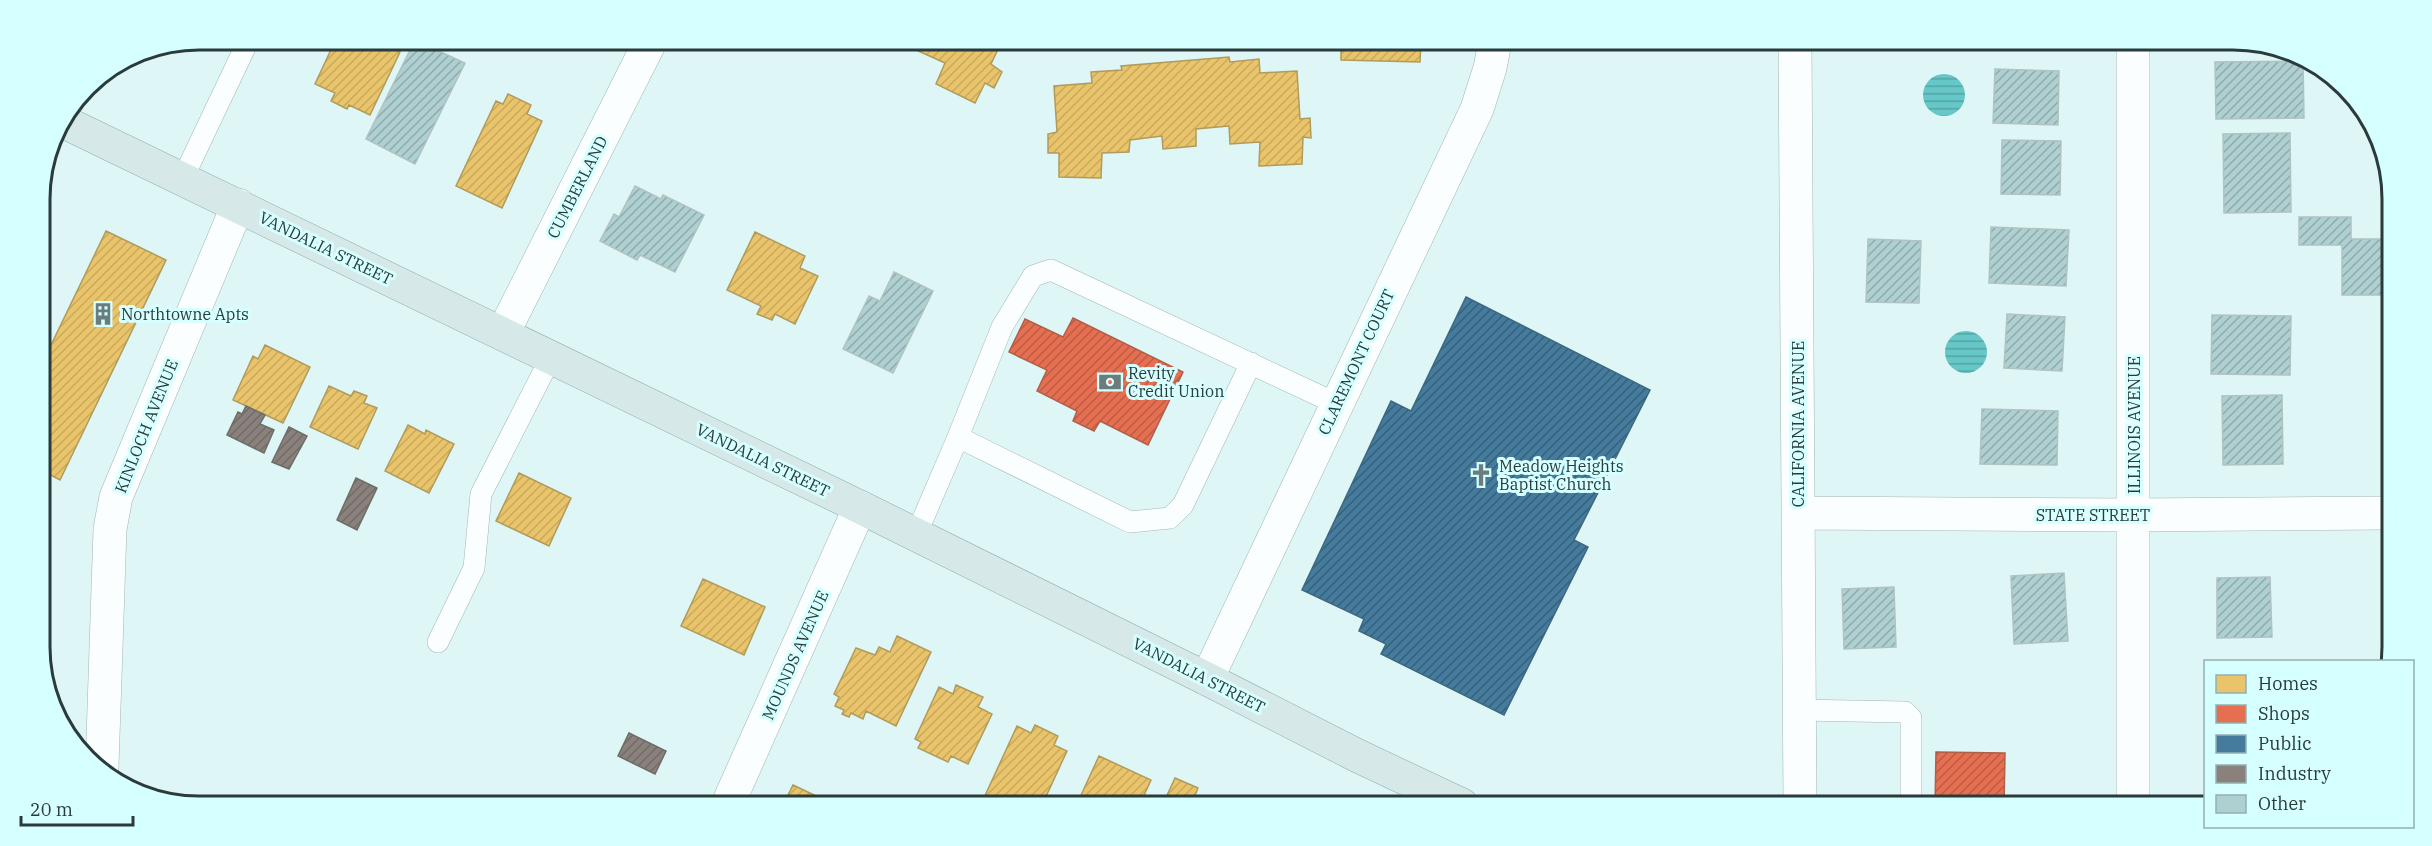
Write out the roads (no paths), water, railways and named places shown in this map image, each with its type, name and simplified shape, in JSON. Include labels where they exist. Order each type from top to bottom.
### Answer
[{"type":"main road","name":"VANDALIA STREET","points":[[70,125],[860,507],[1207,678],[1356,755],[1443,796]]},
{"type":"street","name":"CUMBERLAND","points":[[503,333],[646,50]]},
{"type":"street","name":"CLAREMONT COURT","points":[[1207,678],[1477,109],[1491,68],[1494,50]]},
{"type":"street","name":"CALIFORNIA AVENUE","points":[[1796,50],[1800,796]]},
{"type":"street","name":"ILLINOIS AVENUE","points":[[2133,50],[2133,796]]},
{"type":"street","name":"KINLOCH AVENUE","points":[[102,761],[110,529],[116,497],[238,205]]},
{"type":"street","name":"MOUNDS AVENUE","points":[[731,796],[860,507]]},
{"type":"street","name":"STATE STREET","points":[[1798,513],[2134,515],[2382,513]]},
{"type":"lane","points":[[183,178],[244,50]]},
{"type":"lane","points":[[916,535],[1002,327],[1033,276],[1052,270],[1337,404]]},
{"type":"lane","points":[[438,642],[474,568],[481,494],[551,357]]},
{"type":"lane","points":[[958,437],[1130,522],[1170,518],[1183,505],[1251,363]]},
{"type":"lane","points":[[1799,710],[1905,712],[1911,718],[1911,796]]},
{"type":"water","points":[[1944,74],[1959,80],[1965,95],[1959,110],[1944,116],[1929,110],[1923,95],[1929,80]]},
{"type":"water","points":[[1966,331],[1981,337],[1987,352],[1981,367],[1966,373],[1951,367],[1945,352],[1951,337]]},
{"type":"place","name":"Northtowne Apts","points":[[103,314]]},
{"type":"place","name":"Revity Credit Union","points":[[1110,382]]},
{"type":"place","name":"Meadow Heights Baptist Church","points":[[1481,475]]}]
